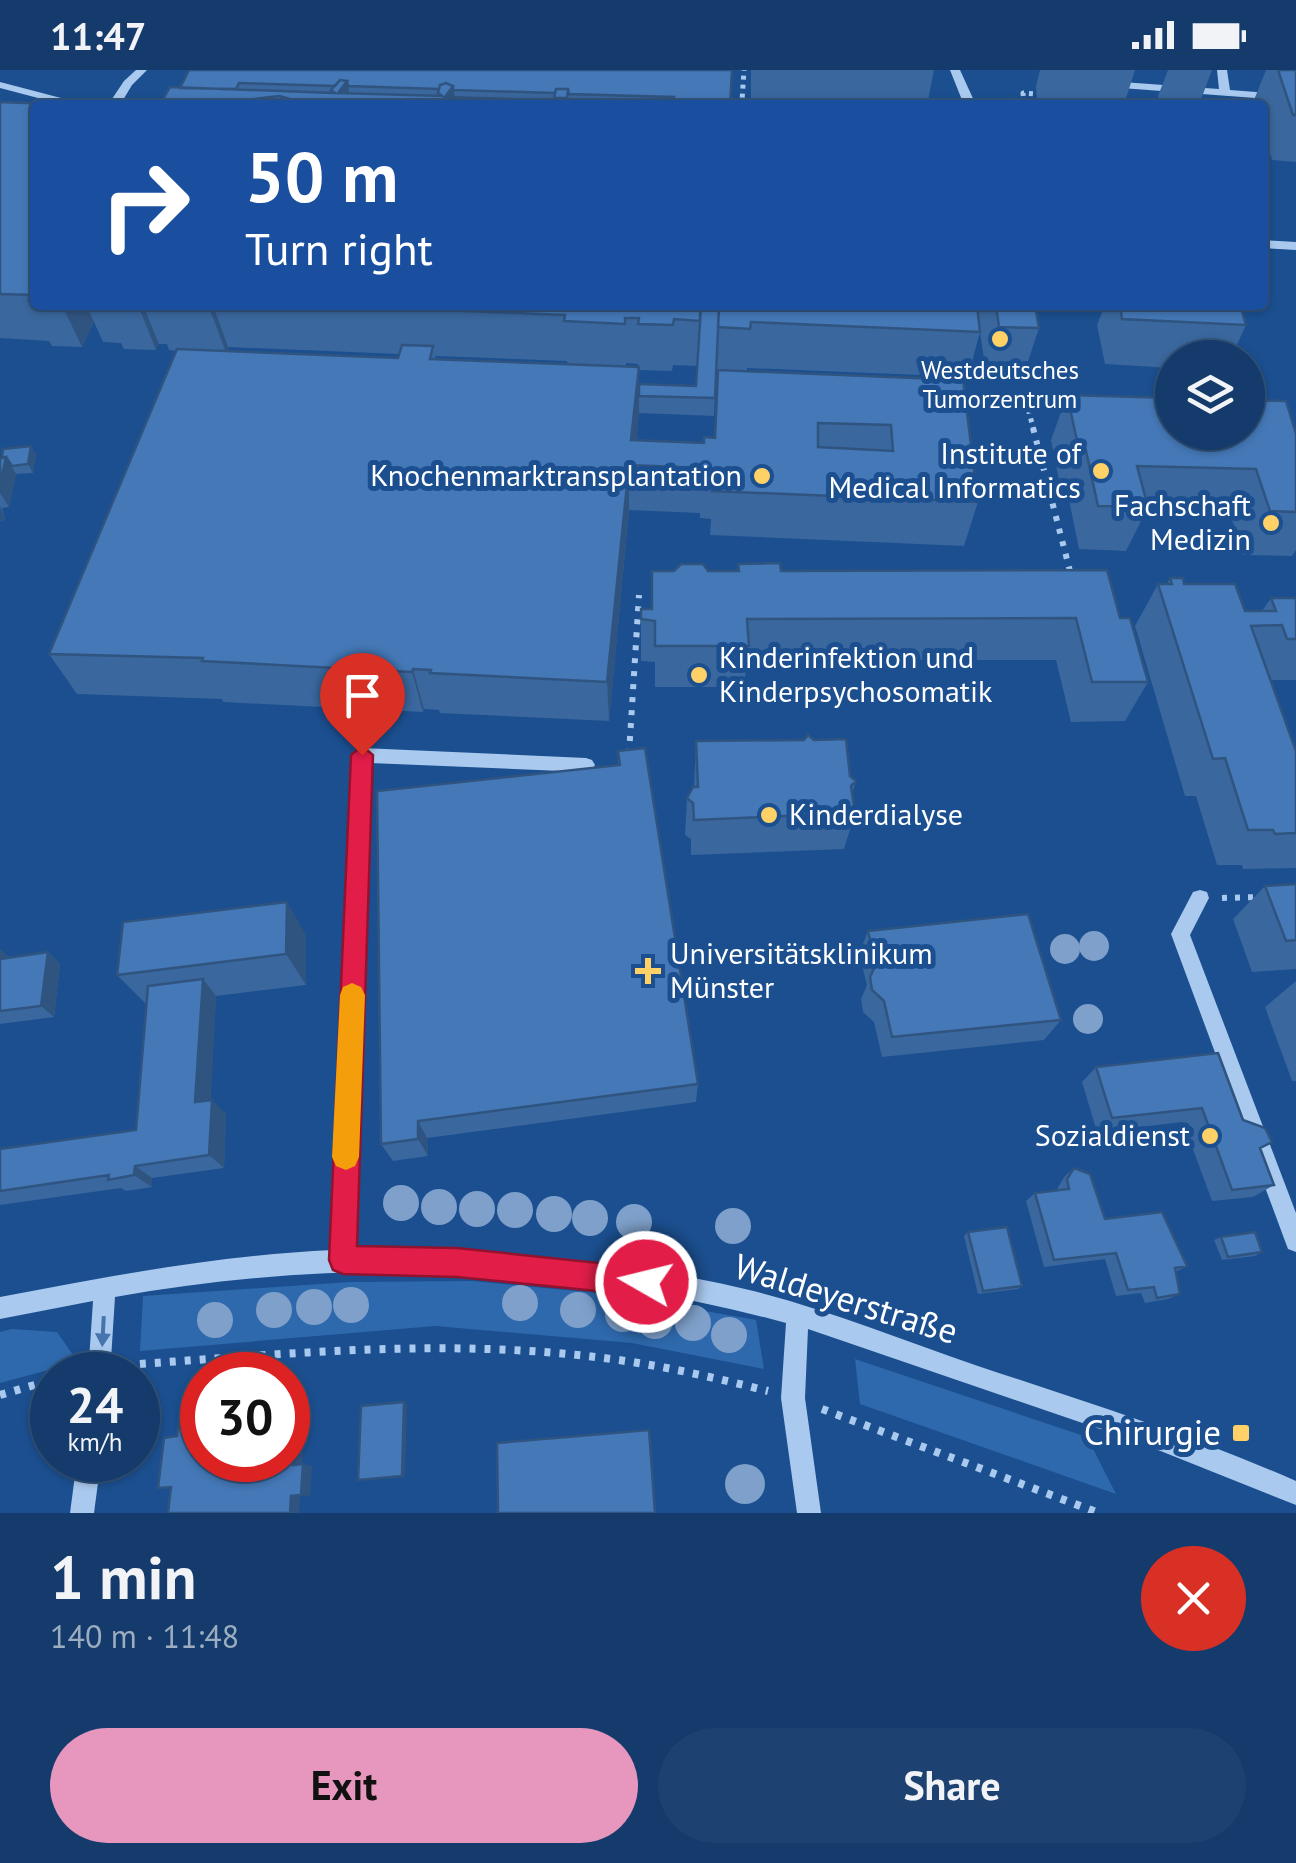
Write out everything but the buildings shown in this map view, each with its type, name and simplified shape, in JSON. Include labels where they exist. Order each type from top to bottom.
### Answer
[{"type":"street","points":[[117,100],[142,70]]},
{"type":"street","points":[[955,70],[968,100]]},
{"type":"street","points":[[1222,70],[1225,93]]},
{"type":"street","points":[[1093,82],[1296,98]]},
{"type":"street","points":[[0,85],[57,100]]},
{"type":"street","points":[[1268,244],[1296,246]]},
{"type":"street","points":[[343,1260],[362,755],[586,765]]},
{"type":"street","points":[[1200,898],[1180,934],[1296,1241]]},
{"type":"street","name":"Waldeyerstraße","points":[[0,1308],[105,1287],[227,1270],[343,1260],[457,1262],[610,1276],[700,1291],[798,1314],[1129,1428],[1296,1493]]},
{"type":"street","points":[[101,1352],[105,1287]]},
{"type":"street","points":[[798,1314],[792,1398],[809,1513]]},
{"type":"street","points":[[82,1513],[86,1482]]},
{"type":"path","points":[[742,100],[744,70]]},
{"type":"path","points":[[1023,100],[1022,93],[1036,94]]},
{"type":"path","points":[[1026,401],[1068,573],[1080,582]]},
{"type":"path","points":[[586,765],[628,765],[639,596]]},
{"type":"path","points":[[1200,898],[1277,896]]},
{"type":"path","points":[[160,1366],[387,1349],[488,1347],[687,1369],[792,1398],[1099,1513]]},
{"type":"path","points":[[0,1394],[30,1386]]},
{"type":"shaded area","points":[[472,1281],[608,1294],[756,1320],[764,1369],[632,1343],[435,1326],[140,1351],[143,1296],[350,1282]]},
{"type":"shaded area","points":[[0,1332],[57,1332],[71,1352],[30,1352],[30,1375],[0,1383]]},
{"type":"shaded area","points":[[855,1359],[1087,1437],[1116,1494],[860,1404]]},
{"type":"slow traffic","points":[[346,1157],[352,995]]},
{"type":"place","name":"Westdeutsches Tumorzentrum","points":[[1000,339]]},
{"type":"place","name":"Institute of Medical Informatics","points":[[1101,471]]},
{"type":"place","name":"Knochenmarktransplantation","points":[[762,476]]},
{"type":"place","name":"Fachschaft Medizin","points":[[1271,523]]},
{"type":"place","name":"Kinderinfektion und Kinderpsychosomatik","points":[[699,675]]},
{"type":"place","name":"Kinderdialyse","points":[[769,815]]},
{"type":"place","name":"Universitätsklinikum Münster","points":[[648,971]]},
{"type":"place","name":"Sozialdienst","points":[[1210,1136]]},
{"type":"place","name":"Chirurgie","points":[[1241,1433]]},
{"type":"route","points":[[362,755],[343,1260],[457,1262],[646,1282]]}]
